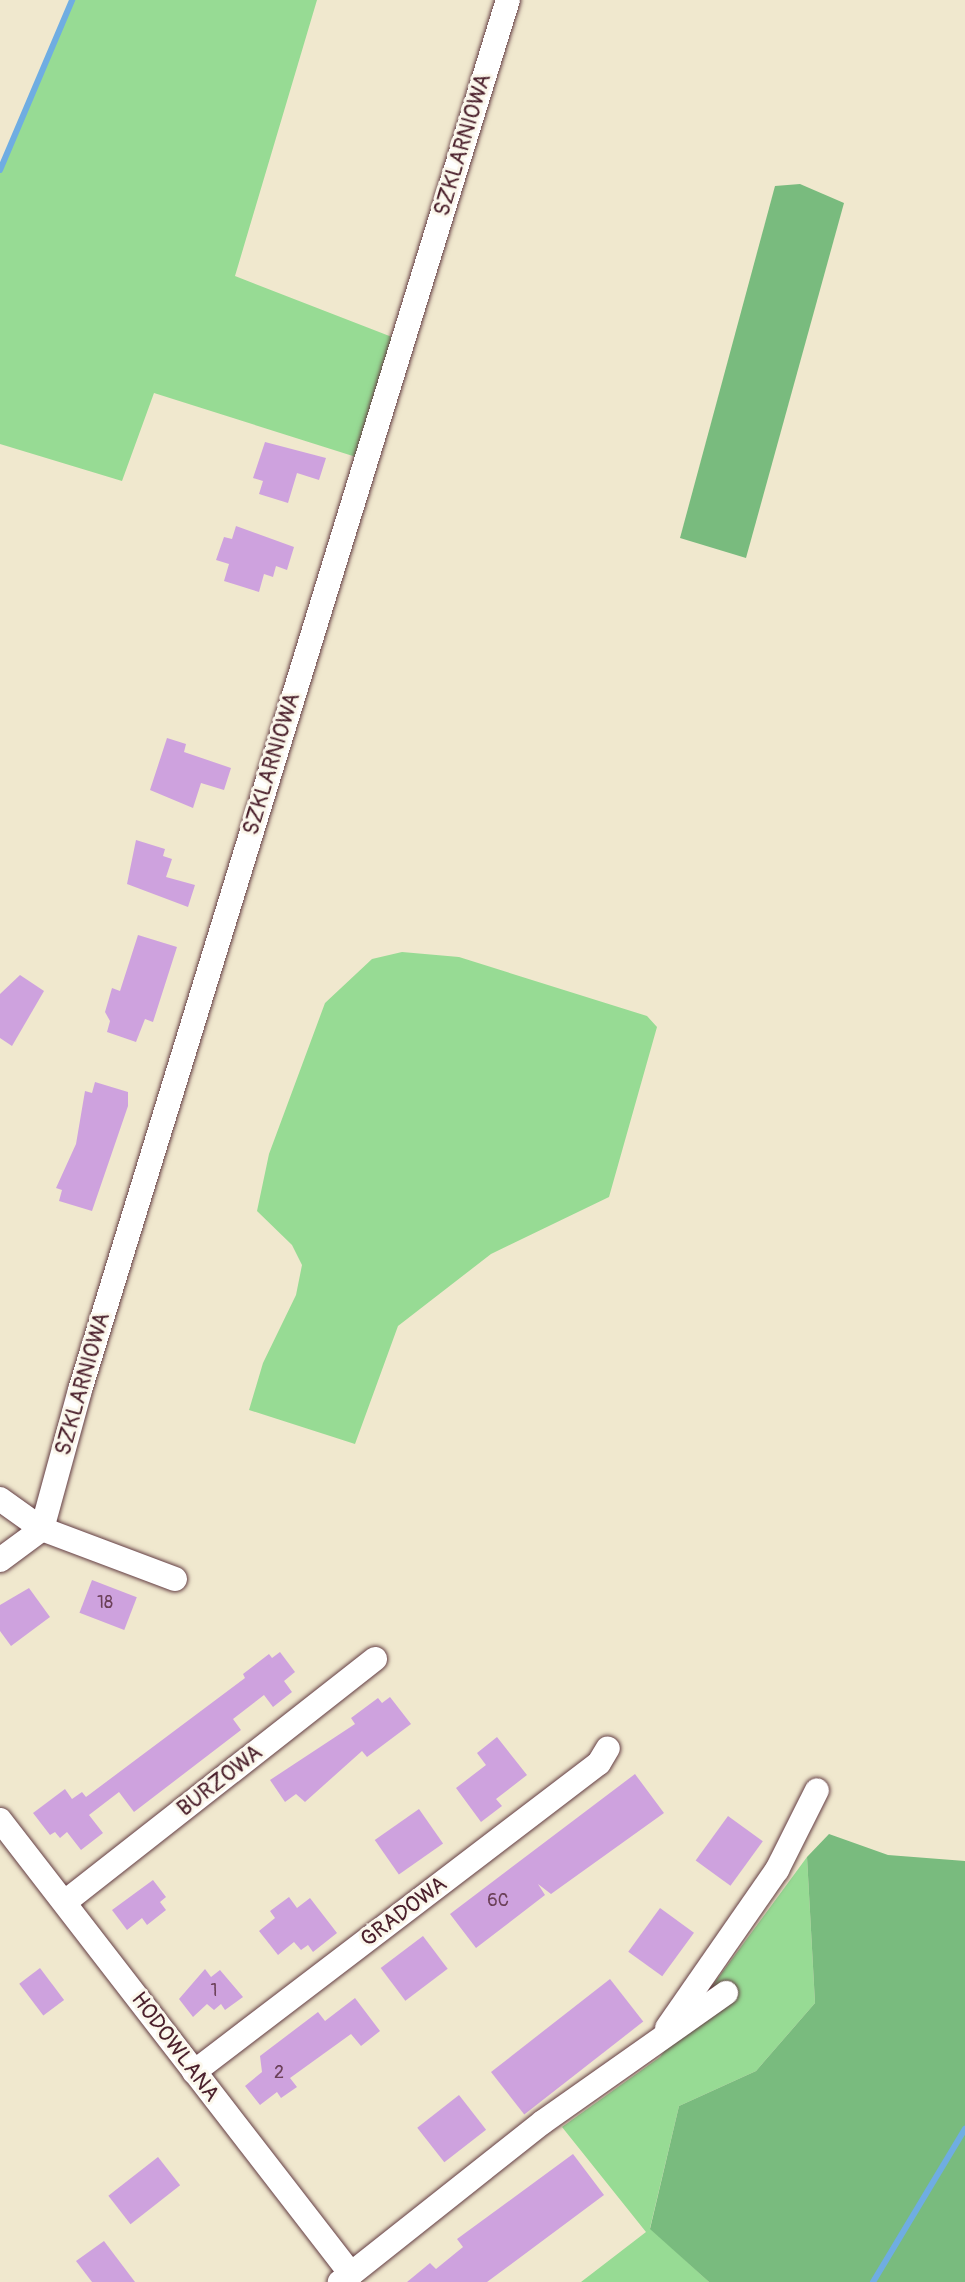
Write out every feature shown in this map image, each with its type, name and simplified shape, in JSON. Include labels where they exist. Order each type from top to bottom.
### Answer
[{"type":"street","name":"SZKLARNIOWA","points":[[42,1529],[89,1360],[508,0]]},
{"type":"street","points":[[0,1499],[42,1529],[175,1579]]},
{"type":"street","points":[[0,1560],[42,1529]]},
{"type":"street","name":"BURZOWA","points":[[65,1902],[375,1659]]},
{"type":"street","name":"GRADOWA","points":[[194,2072],[599,1763],[608,1748]]},
{"type":"street","name":"HODOWLANA","points":[[659,2040],[777,1870],[817,1790]]},
{"type":"street","name":"HODOWLANA","points":[[0,1820],[194,2072],[345,2278],[543,2122],[726,1993]]},
{"type":"green space","points":[[71,0],[317,0],[235,276],[392,337],[356,457],[154,393],[122,481],[0,444],[0,165]]},
{"type":"green space","points":[[800,184],[844,203],[746,558],[680,538],[775,186]]},
{"type":"green space","points":[[402,952],[459,957],[647,1016],[657,1027],[609,1197],[491,1254],[398,1326],[355,1444],[249,1410],[263,1363],[296,1295],[302,1265],[292,1245],[257,1211],[269,1154],[325,1003],[372,959]]},
{"type":"green space","points":[[829,1834],[888,1855],[965,1861],[965,2282],[709,2282],[650,2229],[679,2106],[756,2071],[815,2003],[807,1857]]},
{"type":"green space","points":[[807,1857],[815,2003],[756,2071],[679,2106],[650,2228],[709,2282],[581,2282],[646,2232],[562,2127],[660,2057]]},
{"type":"building","points":[[265,442],[326,458],[319,480],[297,473],[288,503],[259,494],[263,481],[253,478]]},
{"type":"building","points":[[236,526],[294,547],[287,570],[276,566],[273,577],[264,574],[259,592],[224,581],[229,564],[216,560],[224,537],[232,539]]},
{"type":"building","points":[[167,738],[186,744],[184,752],[231,768],[224,790],[201,783],[193,808],[150,790]]},
{"type":"building","points":[[136,840],[165,849],[163,856],[172,859],[166,877],[195,885],[188,907],[127,884]]},
{"type":"building","points":[[138,935],[177,947],[153,1022],[145,1019],[136,1042],[107,1032],[110,1021],[105,1012],[112,988],[120,991]]},
{"type":"building","points":[[20,975],[44,991],[12,1046],[0,1038],[0,994]]},
{"type":"building","points":[[95,1082],[128,1092],[128,1106],[92,1211],[59,1201],[62,1190],[56,1188],[76,1144],[85,1091],[92,1093]]},
{"type":"building","points":[[92,1580],[137,1597],[124,1630],[79,1613]]},
{"type":"building","points":[[29,1588],[50,1617],[11,1646],[0,1631],[0,1605]]},
{"type":"building","points":[[280,1652],[295,1672],[284,1681],[292,1692],[273,1707],[264,1695],[233,1719],[241,1730],[134,1812],[119,1792],[89,1815],[103,1833],[81,1850],[67,1832],[60,1838],[55,1832],[50,1835],[33,1813],[65,1789],[72,1799],[82,1792],[86,1797],[245,1678],[243,1674],[269,1654],[272,1658]]},
{"type":"building","points":[[390,1697],[411,1724],[367,1757],[362,1751],[305,1802],[296,1794],[285,1802],[270,1780],[355,1724],[351,1718],[378,1698],[382,1703]]},
{"type":"building","points":[[497,1737],[527,1775],[496,1799],[502,1806],[481,1822],[456,1788],[486,1765],[477,1753]]},
{"type":"building","points":[[635,1774],[664,1813],[551,1894],[538,1884],[545,1895],[476,1948],[450,1914]]},
{"type":"building","points":[[419,1809],[443,1843],[399,1874],[375,1840]]},
{"type":"building","points":[[728,1816],[763,1841],[730,1886],[696,1860]]},
{"type":"building","points":[[153,1880],[166,1897],[160,1902],[166,1910],[147,1925],[142,1918],[127,1930],[112,1910]]},
{"type":"building","points":[[289,1897],[297,1908],[310,1898],[337,1933],[313,1952],[308,1945],[301,1950],[294,1942],[278,1955],[259,1931],[275,1918],[270,1911]]},
{"type":"building","points":[[660,1908],[694,1933],[662,1976],[628,1952]]},
{"type":"building","points":[[423,1936],[448,1969],[405,2001],[381,1968]]},
{"type":"building","points":[[40,1968],[64,2000],[43,2016],[19,1984]]},
{"type":"building","points":[[205,1969],[211,1977],[220,1970],[243,1997],[225,2010],[221,2004],[214,2010],[207,2004],[193,2017],[179,1999]]},
{"type":"building","points":[[610,1979],[643,2022],[524,2115],[491,2072]]},
{"type":"building","points":[[355,1998],[380,2031],[361,2046],[351,2034],[290,2078],[297,2087],[281,2098],[277,2092],[260,2105],[245,2086],[262,2072],[260,2056],[318,2012],[325,2021]]},
{"type":"building","points":[[459,2095],[486,2130],[444,2162],[417,2128]]},
{"type":"building","points":[[573,2154],[604,2195],[487,2282],[407,2282],[430,2263],[436,2269],[463,2247],[457,2239]]},
{"type":"building","points":[[158,2157],[180,2185],[131,2224],[108,2196]]},
{"type":"building","points":[[104,2241],[135,2282],[92,2282],[76,2261]]},
{"type":"waterway","points":[[0,170],[72,0]]},
{"type":"waterway","points":[[873,2282],[965,2129]]}]
